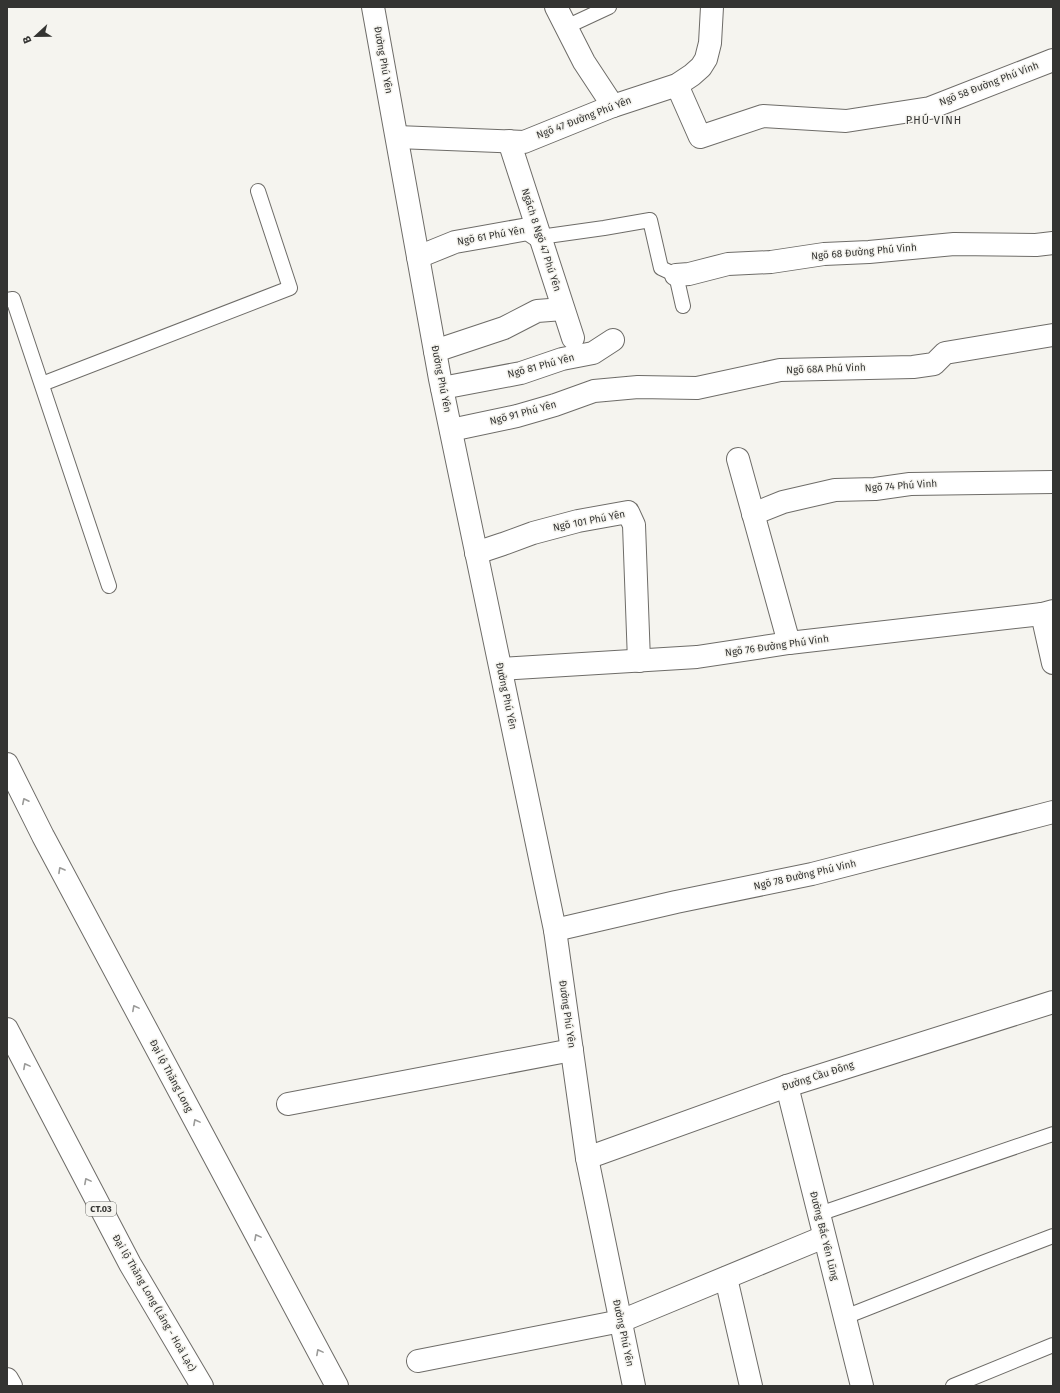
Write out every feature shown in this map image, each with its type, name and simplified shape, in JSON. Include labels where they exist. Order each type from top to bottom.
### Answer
[{"type":"main road","name":"Đường Phú Yên","points":[[373,7],[442,388],[554,930],[586,1158],[634,1386]]},
{"type":"main road","points":[[556,7],[584,62],[613,106]]},
{"type":"main road","name":"Ngõ 47 Đường Phú Yên","points":[[397,137],[524,142],[613,106],[677,85],[701,67],[706,59],[710,43],[712,7]]},
{"type":"main road","name":"Ngõ 58 Đường Phú Vinh","points":[[677,85],[700,137],[763,116],[846,121],[930,108],[1053,60]]},
{"type":"main road","name":"Ngách 8 Ngõ 47 Phú Yên","points":[[509,141],[573,338]]},
{"type":"main road","name":"Ngõ 61 Phú Yên","points":[[418,257],[455,242],[497,234],[528,229],[540,237]]},
{"type":"main road","name":"Ngõ 68 Đường Phú Vinh","points":[[676,275],[689,274],[728,264],[771,262],[824,254],[869,252],[954,244],[1036,245],[1053,243]]},
{"type":"main road","points":[[435,351],[504,328],[537,311],[563,309]]},
{"type":"main road","name":"Ngõ 68A Phú Vinh","points":[[594,391],[638,387],[697,388],[780,370],[913,367],[934,364],[945,353],[1053,335]]},
{"type":"main road","name":"Ngõ 81 Phú Yên","points":[[442,388],[521,373],[562,359],[593,353],[613,340]]},
{"type":"main road","name":"Ngõ 91 Phú Yên","points":[[451,430],[517,416],[555,405],[594,391]]},
{"type":"main road","points":[[738,459],[789,643]]},
{"type":"main road","name":"Ngõ 74 Phú Vinh","points":[[754,514],[783,502],[835,490],[875,489],[910,484],[1053,482]]},
{"type":"main road","name":"Ngõ 101 Phú Yên","points":[[476,553],[533,533],[628,512],[634,525],[640,661]]},
{"type":"main road","points":[[1048,613],[1053,663]]},
{"type":"main road","name":"Ngõ 76 Đường Phú Vinh","points":[[501,669],[697,657],[789,643],[1048,613]]},
{"type":"main road","name":"Đại lộ Thăng Long","points":[[7,764],[43,836],[337,1386]]},
{"type":"main road","name":"Ngõ 78 Đường Phú Vinh","points":[[554,930],[676,902],[812,874],[1053,812]]},
{"type":"main road","name":"Đường Cầu Đông","points":[[586,1158],[787,1086],[1053,1002]]},
{"type":"main road","name":"Đại lộ Thăng Long (Láng - Hoà Lạc)","points":[[7,1029],[130,1264],[202,1386]]},
{"type":"main road","points":[[288,1104],[572,1050]]},
{"type":"main road","name":"Đường Bắc Yên Lũng","points":[[787,1086],[862,1386]]},
{"type":"main road","points":[[418,1361],[620,1321],[824,1238]]},
{"type":"main road","points":[[726,1278],[751,1386]]},
{"type":"main road","points":[[7,1379],[11,1386]]},
{"type":"lane","points":[[566,27],[609,7]]},
{"type":"lane","points":[[42,384],[290,288],[258,191]]},
{"type":"lane","points":[[540,237],[650,220],[661,268],[676,275],[683,306]]},
{"type":"lane","points":[[7,300],[13,299],[109,586]]},
{"type":"lane","points":[[819,1214],[1053,1134]]},
{"type":"lane","points":[[845,1317],[1053,1236]]},
{"type":"lane","points":[[953,1386],[1053,1345]]},
{"type":"district","name":"PHÚ VINH","points":[[934,120]]}]
